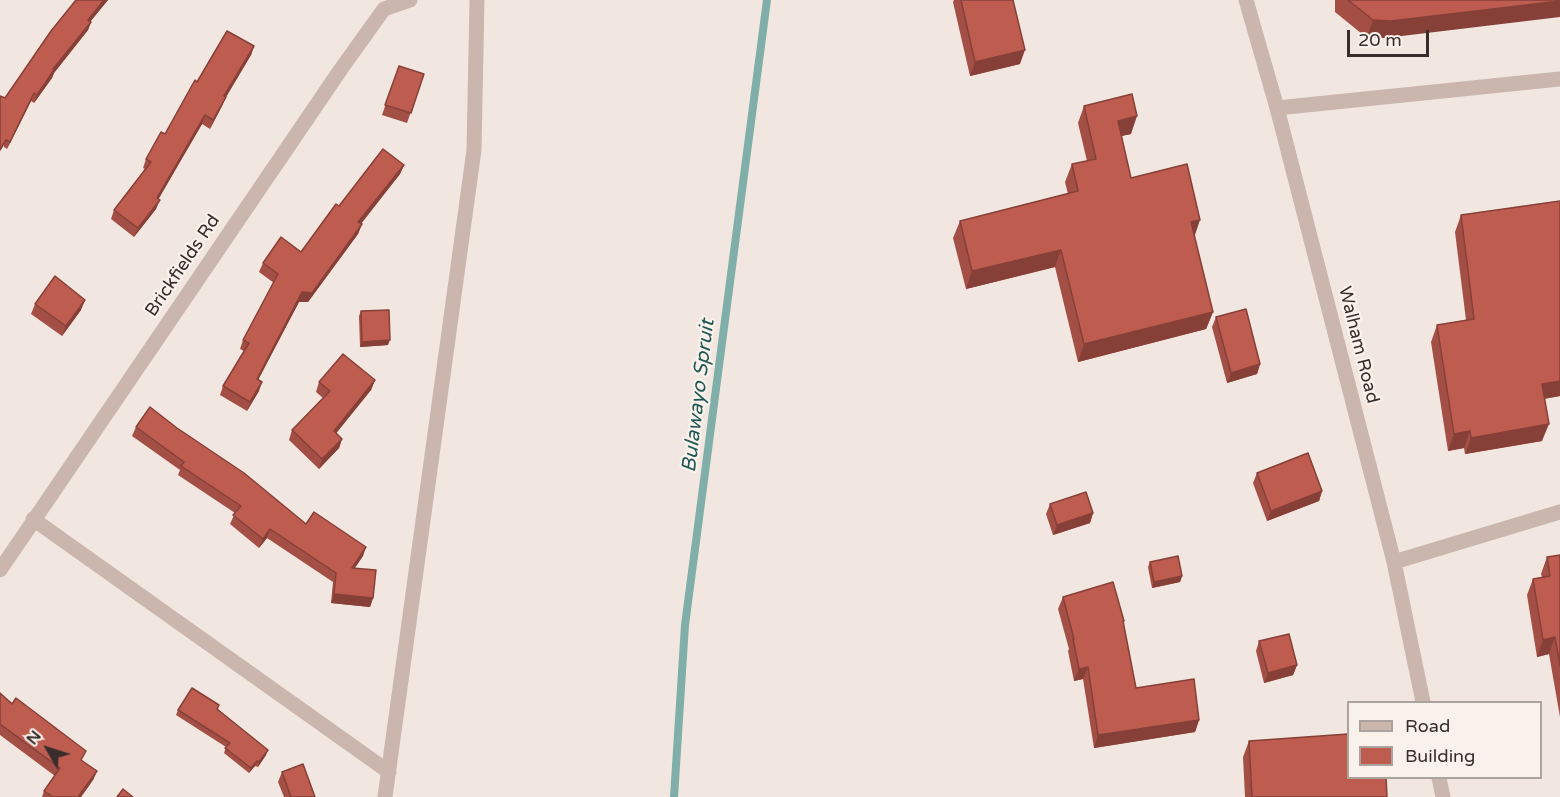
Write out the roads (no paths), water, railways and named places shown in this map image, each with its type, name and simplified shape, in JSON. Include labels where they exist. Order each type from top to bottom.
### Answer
[{"type":"street","name":"Brickfields Rd","points":[[0,570],[327,89],[384,9],[410,0]]},
{"type":"street","points":[[385,797],[474,150],[477,0]]},
{"type":"street","name":"Walham Road","points":[[1246,0],[1277,108],[1394,562],[1423,701]]},
{"type":"street","points":[[1277,108],[1560,79]]},
{"type":"street","points":[[1394,562],[1560,512]]},
{"type":"street","points":[[33,519],[389,772]]},
{"type":"street","points":[[1439,779],[1443,797]]},
{"type":"waterway","name":"Bulawayo Spruit","points":[[674,797],[685,625],[767,0]]}]
